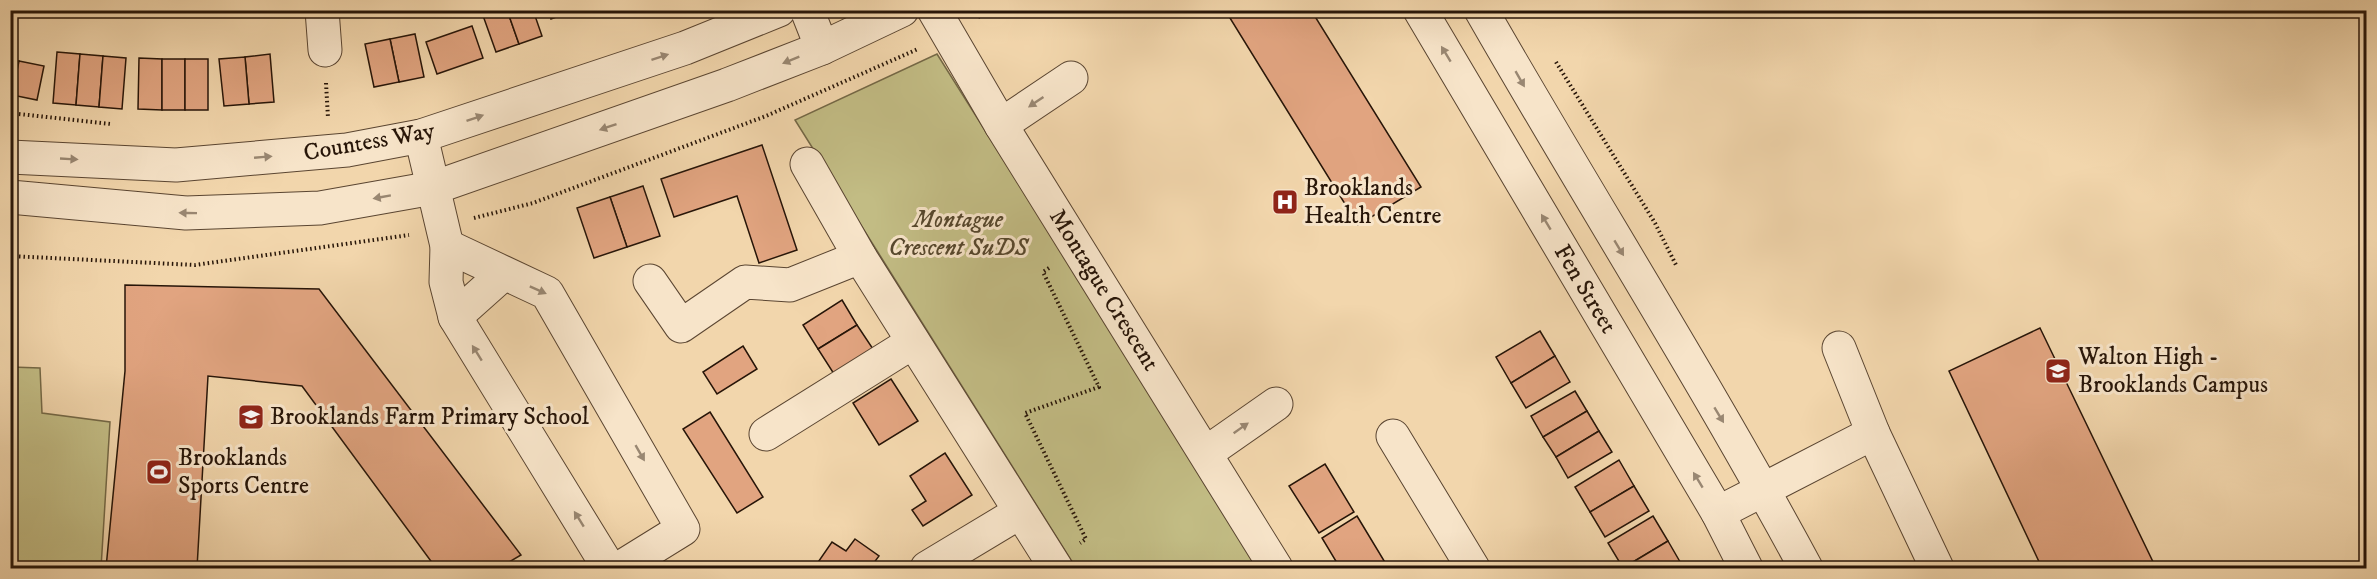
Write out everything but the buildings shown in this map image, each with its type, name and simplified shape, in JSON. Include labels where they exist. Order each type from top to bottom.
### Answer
[{"type":"street","points":[[322,10],[325,50]]},
{"type":"street","name":"Countess Way","points":[[10,157],[176,165],[347,150],[421,136],[685,48],[780,10]]},
{"type":"street","points":[[807,10],[822,48]]},
{"type":"street","points":[[10,197],[186,213],[320,208],[433,188],[727,86],[822,48],[902,10]]},
{"type":"street","name":"Montague Crescent","points":[[934,10],[1001,125],[1276,568]]},
{"type":"street","name":"Fen Street","points":[[1420,10],[1718,513],[1746,568]]},
{"type":"street","name":"Fen Street","points":[[1481,10],[1578,179],[1763,489],[1806,568]]},
{"type":"street","points":[[1001,125],[1071,78]]},
{"type":"street","points":[[421,136],[447,246],[446,282],[455,317],[609,568]]},
{"type":"street","points":[[807,164],[860,257],[1054,566]]},
{"type":"street","points":[[447,246],[502,274],[547,293],[683,529],[620,568]]},
{"type":"street","points":[[650,281],[681,326],[746,282],[790,285],[860,257]]},
{"type":"street","points":[[455,317],[502,274]]},
{"type":"street","points":[[766,434],[913,342]]},
{"type":"street","points":[[1839,348],[1873,433],[1937,568]]},
{"type":"street","points":[[1206,453],[1276,404]]},
{"type":"street","points":[[1718,513],[1873,433]]},
{"type":"street","points":[[1393,436],[1473,568]]},
{"type":"street","points":[[927,568],[1020,512]]},
{"type":"path","points":[[325,50],[328,120]]},
{"type":"path","points":[[10,113],[112,124]]},
{"type":"path","points":[[1054,566],[1086,539],[1025,413],[1099,387]]},
{"type":"green space","name":"Montague Crescent SuDS","points":[[937,54],[1260,568],[1076,568],[795,120]]},
{"type":"green space","points":[[11,367],[40,368],[42,413],[110,422],[101,568],[11,568]]},
{"type":"place","name":"Brooklands Health Centre","points":[[1285,202]]},
{"type":"place","name":"Walton High - Brooklands Campus","points":[[2058,371]]},
{"type":"place","name":"Brooklands Farm Primary School","points":[[251,417]]},
{"type":"place","name":"Brooklands Sports Centre","points":[[159,472]]}]
